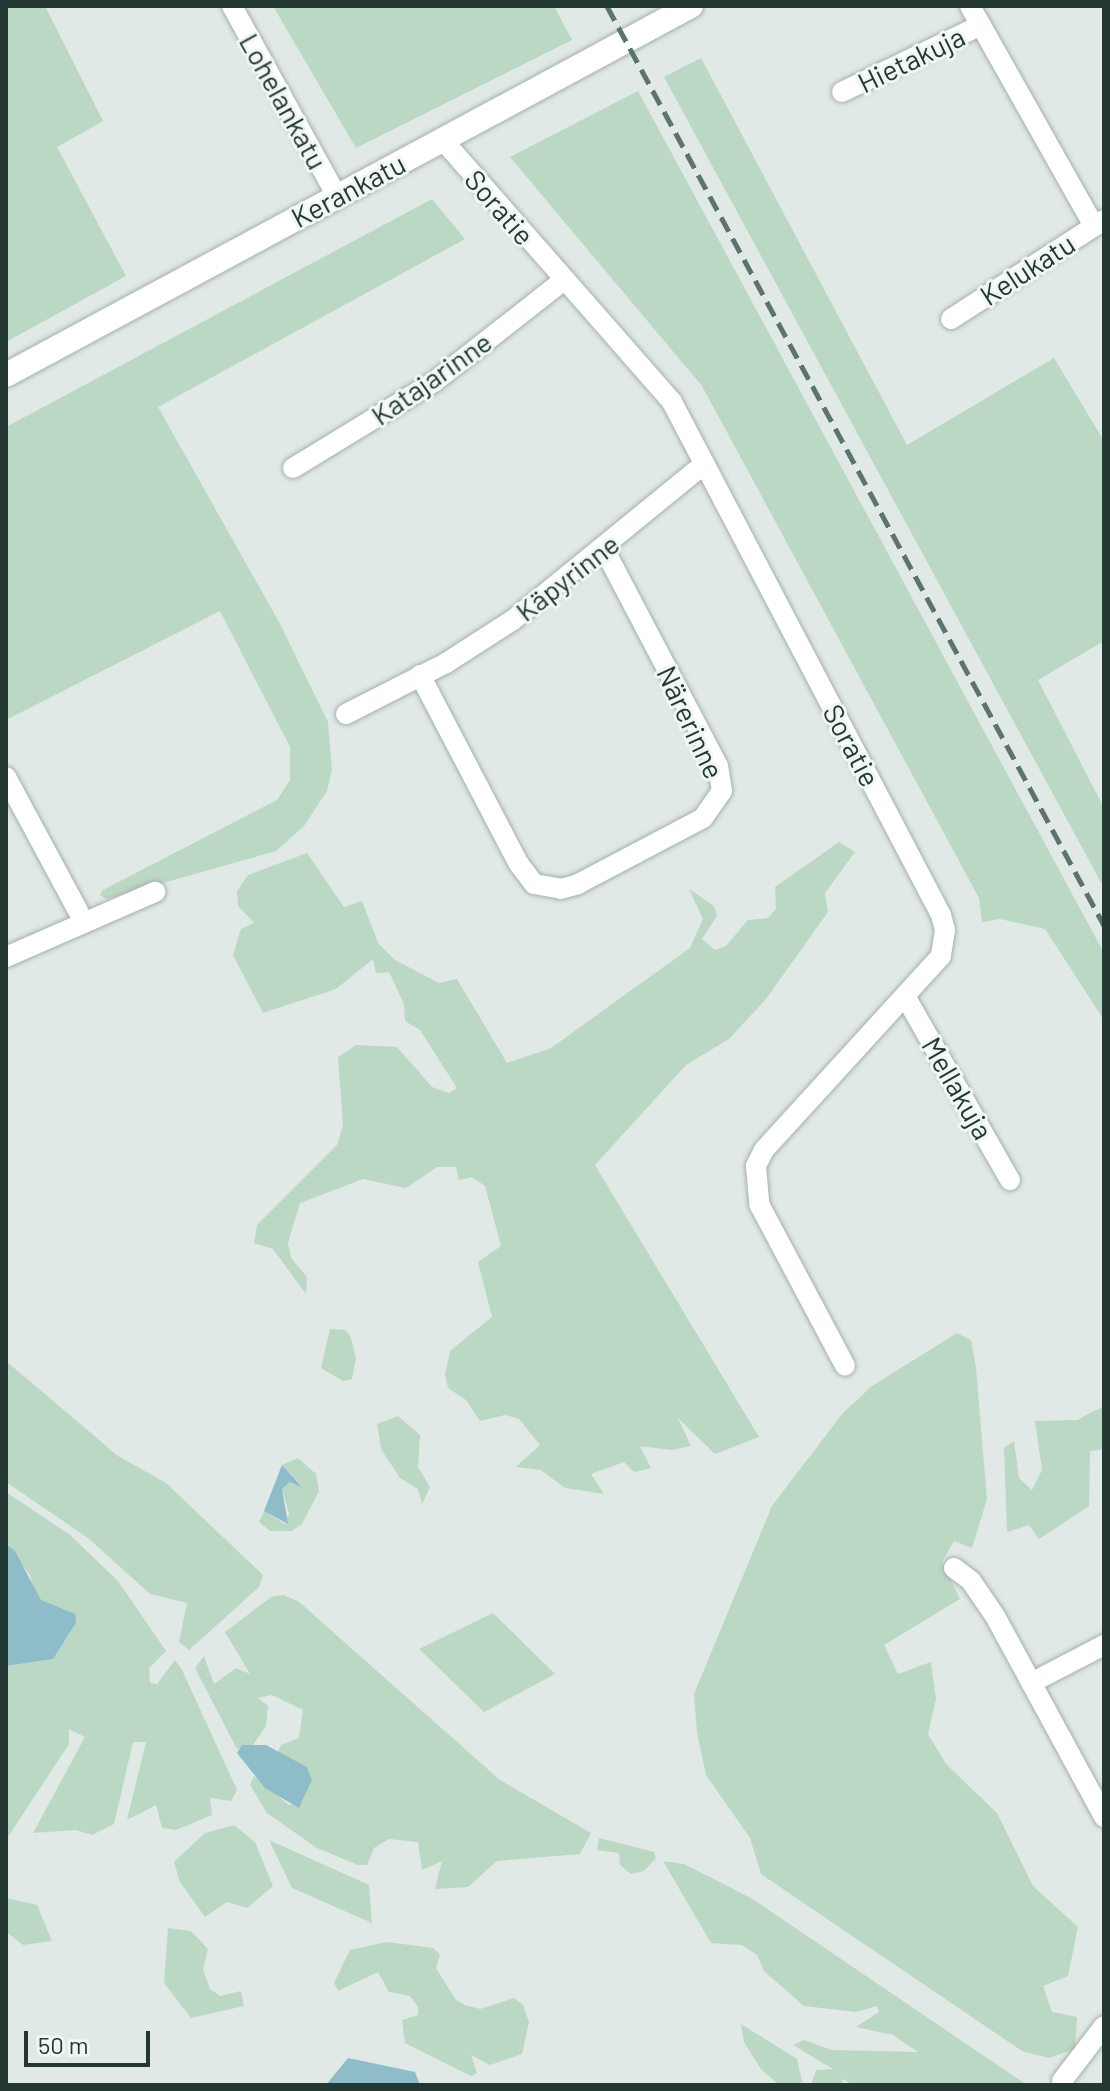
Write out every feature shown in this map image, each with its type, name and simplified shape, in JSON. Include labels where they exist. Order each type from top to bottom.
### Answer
[{"type":"street","name":"Lohelankatu","points":[[232,6],[337,196]]},
{"type":"street","name":"Kerankatu","points":[[6,375],[691,6]]},
{"type":"street","points":[[970,6],[979,26],[1099,223]]},
{"type":"street","name":"Hietakuja","points":[[842,92],[979,26]]},
{"type":"street","name":"Soratie","points":[[442,139],[672,402],[941,915],[945,930],[941,956],[764,1150],[756,1166],[759,1204],[845,1366]]},
{"type":"street","name":"Kelukatu","points":[[951,319],[1099,223]]},
{"type":"street","name":"Katajarinne","points":[[293,468],[434,382],[564,280]]},
{"type":"street","name":"Käpyrinne","points":[[346,714],[513,620],[604,549],[704,464]]},
{"type":"street","name":"Närerinne","points":[[420,675],[519,864],[541,887],[578,884],[703,818],[722,791],[718,766],[604,549]]},
{"type":"street","points":[[6,777],[83,920]]},
{"type":"street","points":[[6,957],[83,920],[155,892]]},
{"type":"street","name":"Mellakuja","points":[[905,996],[1010,1180]]},
{"type":"street","points":[[954,1568],[971,1581],[995,1616],[1104,1817]]},
{"type":"street","points":[[1031,1683],[1104,1645]]},
{"type":"street","points":[[1062,2081],[1104,2026]]},
{"type":"green space","points":[[6,6],[45,6],[103,121],[57,147],[126,276],[6,342]]},
{"type":"green space","points":[[273,6],[554,6],[572,40],[356,148]]},
{"type":"green space","points":[[701,58],[907,445],[1054,358],[1104,441],[1104,641],[1038,680],[1104,808],[1104,888],[664,77]]},
{"type":"green space","points":[[638,91],[1104,953],[1104,1020],[1045,929],[1000,919],[982,922],[979,898],[702,386],[510,157]]},
{"type":"green space","points":[[432,199],[465,239],[158,407],[279,622],[328,722],[332,770],[327,791],[304,826],[276,851],[106,899],[100,895],[103,890],[277,800],[290,780],[290,747],[220,611],[6,720],[6,427]]},
{"type":"green space","points":[[839,842],[855,852],[825,893],[828,912],[766,999],[729,1039],[686,1065],[595,1165],[759,1437],[715,1454],[678,1418],[691,1446],[671,1450],[640,1446],[651,1468],[634,1472],[624,1462],[591,1474],[604,1494],[565,1488],[541,1470],[516,1467],[540,1445],[519,1419],[505,1415],[480,1421],[466,1400],[448,1388],[445,1374],[450,1351],[492,1317],[478,1262],[501,1246],[485,1186],[472,1177],[459,1180],[456,1167],[437,1167],[406,1188],[363,1179],[300,1203],[288,1243],[291,1258],[307,1277],[306,1294],[273,1249],[254,1243],[257,1225],[337,1145],[343,1125],[338,1057],[356,1045],[397,1047],[432,1087],[449,1093],[457,1088],[420,1030],[405,1021],[404,1004],[389,972],[376,973],[373,959],[336,989],[263,1013],[233,955],[241,929],[254,923],[238,906],[237,891],[248,875],[307,853],[344,907],[362,901],[378,943],[395,960],[439,983],[457,979],[507,1063],[551,1048],[690,948],[703,919],[689,889],[714,906],[717,916],[702,939],[715,950],[726,946],[748,920],[768,918],[776,909],[775,887]]},
{"type":"green space","points":[[330,1329],[346,1330],[351,1338],[356,1358],[352,1379],[343,1381],[321,1368]]},
{"type":"green space","points":[[957,1333],[971,1340],[987,1499],[972,1548],[954,1541],[942,1562],[960,1599],[884,1645],[898,1674],[931,1662],[936,1699],[928,1734],[946,1764],[997,1813],[1033,1886],[1078,1927],[1068,1976],[1043,1986],[1052,2012],[1077,2017],[1075,2049],[1049,2058],[1022,2051],[761,1874],[750,1838],[706,1775],[697,1733],[694,1694],[772,1506],[842,1414],[872,1386]]},
{"type":"green space","points":[[6,1361],[118,1456],[166,1483],[263,1575],[259,1587],[189,1650],[179,1642],[187,1603],[150,1594],[88,1538],[6,1482]]},
{"type":"green space","points":[[1104,1406],[1104,1449],[1090,1451],[1089,1506],[1039,1539],[1029,1525],[1007,1532],[1004,1448],[1014,1441],[1019,1478],[1032,1490],[1042,1470],[1035,1421],[1077,1420]]},
{"type":"green space","points":[[398,1416],[420,1435],[418,1467],[430,1487],[422,1504],[418,1489],[400,1478],[381,1449],[377,1424]]},
{"type":"green space","points":[[298,1458],[316,1474],[319,1491],[302,1524],[292,1531],[270,1531],[259,1522],[264,1511],[285,1524],[289,1513],[282,1489],[290,1482],[303,1487],[282,1465]]},
{"type":"green space","points":[[6,1492],[70,1535],[118,1581],[166,1651],[149,1668],[150,1683],[157,1684],[175,1660],[182,1670],[237,1790],[231,1801],[210,1798],[212,1815],[176,1830],[162,1828],[156,1805],[127,1820],[146,1742],[133,1742],[114,1824],[92,1835],[76,1830],[33,1833],[85,1737],[69,1729],[69,1744],[6,1840],[6,1666],[52,1659],[71,1632],[35,1594],[30,1575],[6,1544]]},
{"type":"green space","points":[[283,1595],[298,1601],[500,1780],[591,1833],[580,1854],[497,1861],[468,1887],[435,1889],[442,1861],[422,1870],[418,1842],[389,1839],[374,1848],[367,1865],[358,1865],[317,1848],[267,1813],[250,1785],[254,1776],[289,1805],[301,1803],[312,1780],[277,1754],[281,1745],[299,1738],[303,1710],[272,1695],[258,1698],[268,1706],[266,1726],[253,1745],[237,1749],[195,1668],[204,1656],[214,1684],[236,1668],[250,1674],[225,1632],[271,1597]]},
{"type":"green space","points":[[493,1613],[555,1674],[484,1712],[419,1649]]},
{"type":"green space","points":[[234,1825],[255,1842],[273,1886],[247,1908],[227,1902],[205,1917],[180,1882],[174,1862],[205,1833]]},
{"type":"green space","points":[[599,1838],[654,1852],[656,1858],[644,1871],[631,1874],[620,1865],[619,1853],[597,1850]]},
{"type":"green space","points":[[269,1840],[369,1885],[372,1923],[292,1888]]},
{"type":"green space","points":[[663,1861],[684,1864],[751,1898],[1027,2085],[853,2085],[843,2079],[841,2085],[811,2085],[816,2070],[833,2069],[793,2045],[804,2040],[832,2050],[918,2052],[893,2035],[856,2027],[879,2012],[877,2006],[856,2012],[804,2006],[764,1971],[757,1955],[742,1945],[711,1943]]},
{"type":"green space","points":[[6,1898],[37,1905],[52,1941],[23,1945],[6,1932]]},
{"type":"green space","points":[[168,1928],[191,1931],[208,1949],[203,1970],[210,1989],[220,1996],[241,1991],[244,2006],[191,2018],[164,1983]]},
{"type":"green space","points":[[387,1942],[433,1948],[440,1954],[436,1968],[456,2000],[465,2005],[480,2009],[514,1998],[523,2005],[529,2022],[522,2054],[490,2065],[471,2055],[477,2073],[471,2076],[405,2043],[402,2020],[418,2015],[418,2007],[410,1996],[389,1992],[378,1972],[338,1991],[334,1983],[350,1950]]},
{"type":"green space","points":[[741,2024],[797,2059],[803,2085],[779,2085],[761,2069],[744,2042]]},
{"type":"water","points":[[282,1465],[303,1488],[290,1482],[282,1489],[288,1524],[264,1511]]},
{"type":"water","points":[[6,1544],[15,1551],[41,1600],[75,1614],[76,1623],[53,1659],[6,1666]]},
{"type":"water","points":[[242,1745],[266,1745],[307,1767],[312,1780],[299,1808],[265,1788],[237,1753]]},
{"type":"water","points":[[348,2058],[415,2072],[420,2085],[326,2085]]},
{"type":"railway","points":[[607,6],[1104,925]]}]
